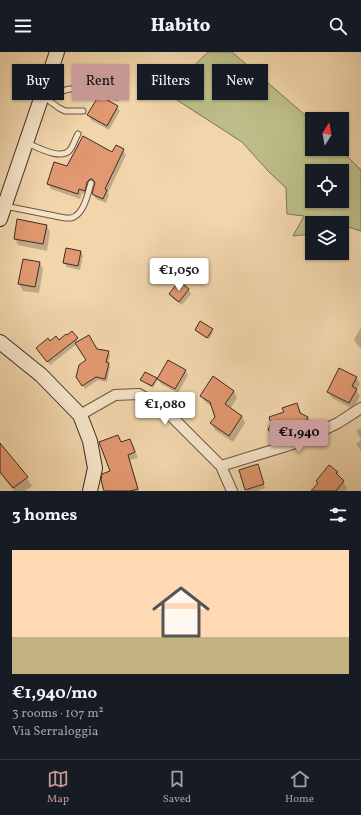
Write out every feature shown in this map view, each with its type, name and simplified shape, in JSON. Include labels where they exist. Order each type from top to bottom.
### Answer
[{"type":"main road","points":[[54,64],[57,52]]},
{"type":"main road","points":[[2,212],[43,100]]},
{"type":"main road","points":[[0,342],[41,375],[80,415],[90,440],[95,468],[90,491]]},
{"type":"street","points":[[80,415],[115,395],[139,394],[163,408],[221,466],[232,491]]},
{"type":"street","points":[[221,466],[296,443],[338,423],[361,408]]},
{"type":"lane","points":[[48,100],[58,108],[83,111]]},
{"type":"lane","points":[[26,143],[54,154],[61,154],[69,151],[78,134]]},
{"type":"lane","points":[[2,212],[72,218],[78,214],[83,207],[91,183]]},
{"type":"green space","points":[[208,52],[232,52],[246,64],[212,64],[212,100],[268,100],[268,83],[305,115],[305,156],[347,156],[361,170],[361,231],[349,227],[349,216],[305,216],[305,235],[293,236],[304,216],[287,214],[286,188],[268,171],[242,142],[177,100],[204,100],[204,64],[196,64]]},
{"type":"building","points":[[96,100],[108,100],[118,106],[107,126],[87,115]]},
{"type":"building","points":[[83,136],[112,152],[116,145],[124,149],[105,189],[107,190],[103,199],[92,194],[95,182],[92,179],[87,182],[85,191],[79,189],[78,194],[47,184],[54,162],[67,166]]},
{"type":"building","points":[[17,219],[47,225],[43,244],[14,239]]},
{"type":"building","points":[[66,248],[81,251],[78,266],[63,263]]},
{"type":"building","points":[[23,259],[40,262],[35,287],[18,284]]},
{"type":"building","points":[[179,281],[189,289],[179,302],[169,294]]},
{"type":"building","points":[[200,321],[213,329],[207,338],[195,330]]},
{"type":"building","points":[[72,331],[78,338],[47,362],[36,348],[48,338],[50,341],[56,336],[59,340]]},
{"type":"building","points":[[89,335],[97,349],[109,351],[106,362],[109,363],[105,379],[96,377],[82,386],[76,377],[79,365],[86,360],[75,343]]},
{"type":"building","points":[[168,360],[186,370],[175,389],[157,379]]},
{"type":"building","points":[[339,368],[357,377],[352,386],[357,389],[349,403],[327,392]]},
{"type":"building","points":[[145,372],[157,378],[152,386],[140,380]]},
{"type":"building","points":[[213,376],[234,391],[225,404],[242,416],[229,436],[210,423],[215,417],[210,402],[200,396]]},
{"type":"building","points":[[297,403],[300,413],[308,417],[303,428],[297,425],[285,429],[281,437],[268,430],[271,423],[269,417],[284,412],[282,408]]},
{"type":"building","points":[[118,435],[121,442],[130,439],[135,452],[128,455],[138,489],[130,491],[104,491],[101,480],[102,474],[110,471],[99,442]]},
{"type":"building","points":[[0,443],[28,477],[13,488],[0,472]]},
{"type":"building","points":[[258,464],[264,484],[245,490],[239,470]]},
{"type":"building","points":[[329,465],[338,472],[336,473],[344,481],[336,491],[311,491],[318,483],[316,481]]}]
